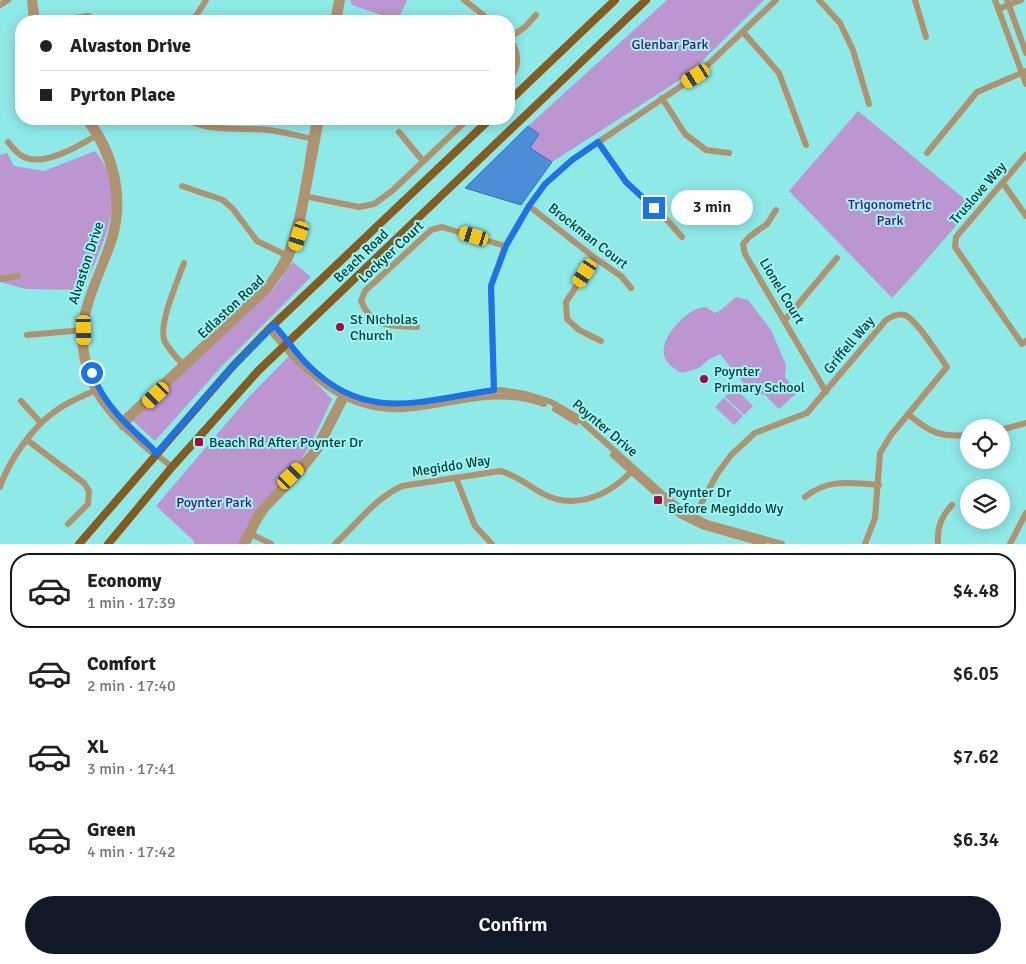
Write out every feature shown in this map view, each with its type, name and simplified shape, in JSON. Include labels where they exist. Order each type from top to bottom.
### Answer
[{"type":"main road","points":[[515,95],[614,0]]},
{"type":"main road","name":"Beach Road","points":[[108,544],[231,400],[286,344],[646,0]]},
{"type":"main road","name":"Beach Road","points":[[79,544],[233,366],[484,125]]},
{"type":"street","points":[[0,5],[8,0]]},
{"type":"street","points":[[30,0],[31,15]]},
{"type":"street","points":[[34,0],[36,15]]},
{"type":"street","points":[[197,15],[206,0]]},
{"type":"street","points":[[334,15],[337,0]]},
{"type":"street","points":[[339,15],[342,0]]},
{"type":"street","points":[[464,0],[483,15]]},
{"type":"street","points":[[494,393],[491,286],[506,246],[529,206],[545,184],[572,160],[696,76],[776,0]]},
{"type":"street","points":[[819,0],[840,22],[853,50],[869,104]]},
{"type":"street","points":[[916,0],[926,37]]},
{"type":"street","points":[[995,0],[1024,72],[1026,84]]},
{"type":"street","points":[[998,8],[1008,2],[1021,0]]},
{"type":"street","points":[[1008,2],[1026,53]]},
{"type":"street","points":[[515,34],[526,27],[536,16]]},
{"type":"street","points":[[743,32],[779,73],[806,144]]},
{"type":"street","points":[[515,47],[517,60],[515,71]]},
{"type":"street","points":[[926,153],[977,92],[1024,72]]},
{"type":"street","points":[[662,98],[685,134],[706,150],[729,153]]},
{"type":"street","name":"Alvaston Drive","points":[[89,125],[97,135]]},
{"type":"street","name":"Alvaston Drive","points":[[93,125],[106,156],[112,178],[114,215],[110,237],[85,302],[82,330],[84,366],[104,405],[150,451],[172,467]]},
{"type":"street","points":[[202,125],[237,130],[278,131],[314,139]]},
{"type":"street","name":"Edlaston Road","points":[[122,424],[265,287],[289,256],[304,196],[315,125]]},
{"type":"street","name":"Edlaston Road","points":[[314,139],[319,125]]},
{"type":"street","points":[[304,196],[359,206],[374,204],[382,200],[462,125]]},
{"type":"street","points":[[399,132],[423,161]]},
{"type":"street","points":[[8,142],[21,156],[33,160],[47,160],[97,135]]},
{"type":"street","points":[[598,142],[626,182],[668,221],[682,237]]},
{"type":"street","name":"Truslove Way","points":[[1026,155],[956,237],[955,247],[1022,344],[1026,342]]},
{"type":"street","points":[[1004,183],[1026,216]]},
{"type":"street","points":[[182,186],[223,200],[233,209],[257,241],[289,256]]},
{"type":"street","name":"Brockman Court","points":[[529,206],[621,276],[630,288]]},
{"type":"street","name":"Lionel Court","points":[[776,210],[767,224],[749,237],[743,244],[745,254],[826,392]]},
{"type":"street","name":"Lockyer Court","points":[[417,327],[384,325],[365,311],[361,301],[365,291],[431,230],[442,227],[506,246]]},
{"type":"street","points":[[595,258],[566,302],[567,319],[578,330],[600,341]]},
{"type":"street","points":[[785,320],[837,258]]},
{"type":"street","points":[[184,263],[165,318],[163,335],[165,342],[184,366]]},
{"type":"street","points":[[0,279],[18,276]]},
{"type":"street","name":"Griffell Way","points":[[693,519],[717,474],[731,455],[755,433],[806,413],[886,320],[894,315],[904,315],[913,320],[948,367],[891,435],[880,453],[875,518],[865,544]]},
{"type":"street","name":"Poynter Drive","points":[[272,327],[308,366],[344,395],[377,403],[403,405],[494,393],[526,394],[551,402],[577,417],[633,470],[693,519],[719,532],[764,544]]},
{"type":"street","points":[[27,336],[82,330]]},
{"type":"street","points":[[0,487],[10,466],[41,423],[57,409],[97,390]]},
{"type":"street","points":[[247,544],[266,509],[316,455],[344,395]]},
{"type":"street","points":[[241,544],[258,512],[308,457],[344,395]]},
{"type":"street","points":[[22,402],[41,423]]},
{"type":"street","points":[[908,414],[936,433],[960,436]]},
{"type":"street","points":[[1010,427],[1026,423]]},
{"type":"street","points":[[27,440],[84,483],[89,491],[88,504],[68,524]]},
{"type":"street","name":"Megiddo Way","points":[[335,544],[370,508],[389,492],[402,486],[500,471],[513,474],[542,493],[561,501],[576,502],[590,500],[608,491],[633,470]]},
{"type":"street","points":[[456,478],[475,526],[492,544]]},
{"type":"street","points":[[805,497],[812,491],[836,482],[878,484]]},
{"type":"street","points":[[938,544],[939,524],[942,516],[952,505]]},
{"type":"street","points":[[1010,544],[1026,513]]},
{"type":"street","name":"Poynter Drive","points":[[693,519],[778,543]]},
{"type":"street","points":[[251,534],[271,544]]},
{"type":"green space","points":[[350,0],[407,0],[400,15],[381,15],[352,5]]},
{"type":"green space","name":"Glenbar Park","points":[[667,0],[764,0],[689,74],[552,162],[530,148],[539,134],[528,126]]},
{"type":"green space","name":"Trigonometric Park","points":[[858,111],[973,206],[892,298],[789,191]]},
{"type":"green space","points":[[95,151],[109,176],[113,194],[112,205],[103,243],[82,290],[26,289],[0,282],[0,155],[7,153],[14,166],[44,171]]},
{"type":"green space","points":[[293,262],[311,277],[222,366],[155,441],[133,421],[274,288]]},
{"type":"green space","points":[[736,297],[748,300],[771,330],[786,365],[785,377],[798,392],[779,409],[764,394],[754,396],[720,354],[708,360],[699,368],[682,373],[668,363],[665,358],[664,345],[676,325],[685,317],[698,308],[706,307],[715,313]]},
{"type":"green space","name":"Poynter Park","points":[[289,356],[332,399],[316,434],[296,467],[249,522],[239,544],[194,544],[194,541],[156,506],[247,399]]},
{"type":"green space","points":[[734,387],[753,406],[744,415],[725,397]]},
{"type":"green space","points":[[724,398],[743,416],[734,425],[715,407]]},
{"type":"water","points":[[528,126],[539,134],[530,148],[552,162],[521,205],[465,188]]},
{"type":"place","name":"St Nicholas Church","points":[[340,327]]},
{"type":"place","name":"Poynter Primary School","points":[[704,379]]},
{"type":"place","name":"Beach Rd After Poynter Dr","points":[[199,442]]},
{"type":"place","name":"Poynter Dr Before Megiddo Wy","points":[[658,500]]},
{"type":"route","points":[[92,373],[99,389],[114,412],[156,454],[233,366],[274,325],[308,366],[334,387],[361,399],[377,403],[403,405],[494,390],[491,286],[506,246],[529,206],[545,184],[572,160],[598,142],[626,182],[654,208]]}]
